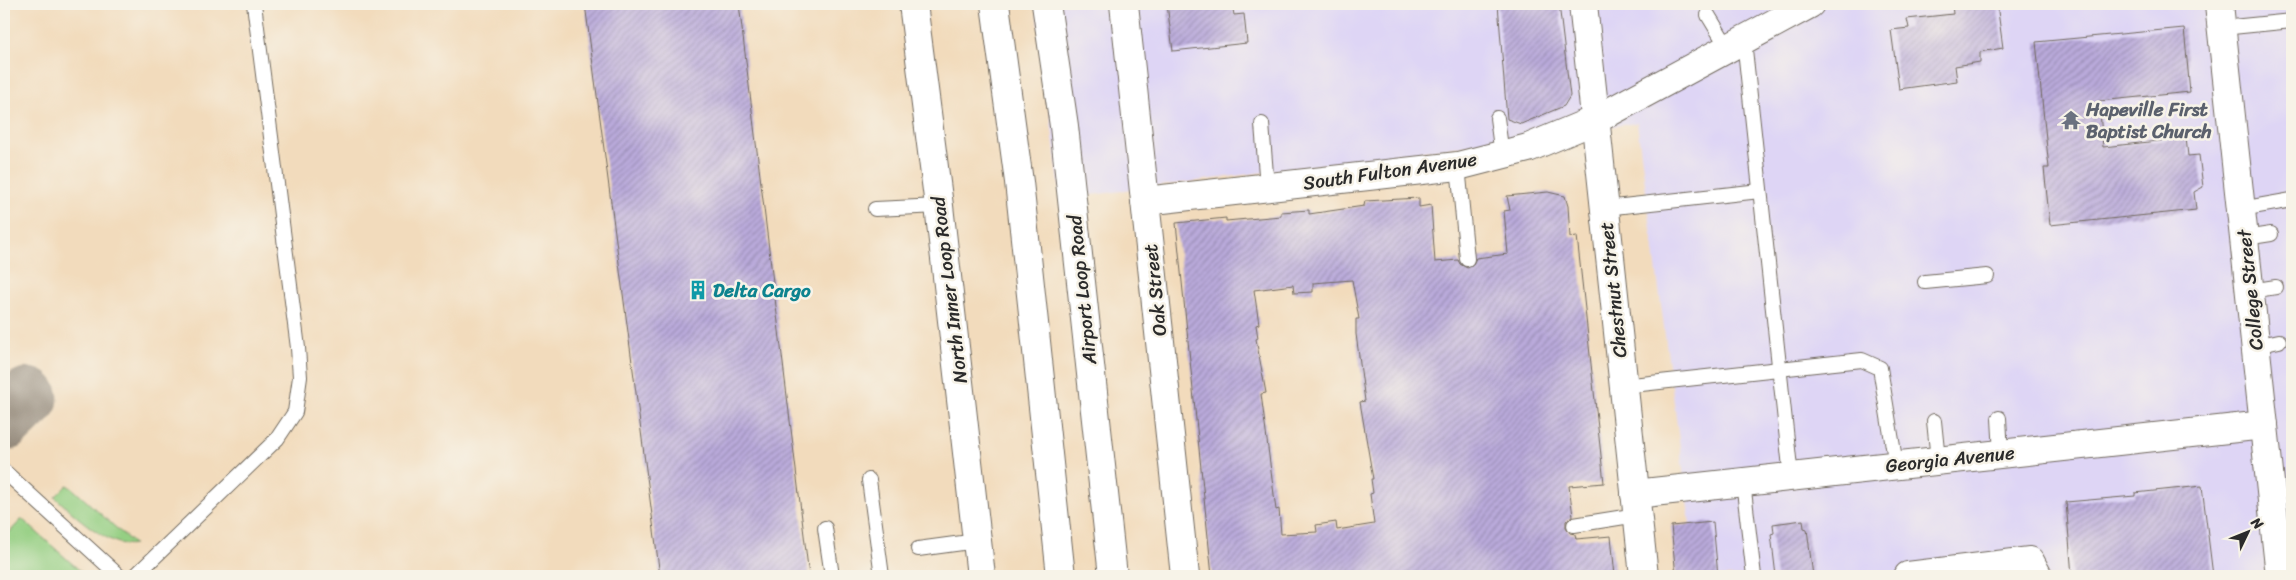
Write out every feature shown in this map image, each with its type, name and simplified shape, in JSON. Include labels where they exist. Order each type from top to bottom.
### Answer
[{"type":"street","name":"North Inner Loop Road","points":[[913,4],[939,206],[980,576]]},
{"type":"street","points":[[995,4],[1019,182],[1061,576]]},
{"type":"street","name":"Airport Loop Road","points":[[1046,4],[1064,126],[1113,576]]},
{"type":"street","name":"Oak Street","points":[[1124,4],[1185,576]]},
{"type":"street","name":"Chestnut Street","points":[[1583,4],[1644,576]]},
{"type":"street","name":"South Fulton Avenue","points":[[1145,201],[1458,166],[1528,148],[1595,120],[1810,4]]},
{"type":"street","name":"College Street","points":[[2221,16],[2244,238],[2263,289],[2267,343],[2264,425],[2284,562]]},
{"type":"street","name":"Georgia Avenue","points":[[1636,505],[1743,482],[2264,425]]},
{"type":"street","points":[[1908,576],[2030,561],[2038,576]]},
{"type":"lane","points":[[135,576],[277,438],[295,412],[300,377],[298,348],[254,4]]},
{"type":"lane","points":[[1708,15],[1736,44],[1760,191],[1791,476]]},
{"type":"lane","points":[[2221,16],[2292,21]]},
{"type":"lane","points":[[1497,118],[1502,155]]},
{"type":"lane","points":[[1262,124],[1267,187]]},
{"type":"lane","points":[[1458,166],[1467,259]]},
{"type":"lane","points":[[1605,208],[1760,191]]},
{"type":"lane","points":[[2241,209],[2292,200]]},
{"type":"lane","points":[[875,209],[939,206]]},
{"type":"lane","points":[[2244,238],[2271,234]]},
{"type":"lane","points":[[1925,282],[1987,276]]},
{"type":"lane","points":[[1623,386],[1862,360],[1880,368],[1896,465]]},
{"type":"lane","points":[[1999,418],[2001,454]]},
{"type":"lane","points":[[1934,421],[1938,460]]},
{"type":"lane","points":[[4,472],[119,576]]},
{"type":"lane","points":[[869,480],[882,576]]},
{"type":"lane","points":[[1743,482],[1754,576]]},
{"type":"lane","points":[[1574,525],[1636,505]]},
{"type":"lane","points":[[825,528],[832,576]]},
{"type":"lane","points":[[918,549],[977,541]]},
{"type":"shaded area","points":[[1036,4],[2292,4],[2292,576],[1697,576],[1637,123],[1061,199]]},
{"type":"green space","points":[[67,485],[134,544],[125,544],[103,536],[71,512],[55,497]]},
{"type":"green space","points":[[22,519],[86,576],[4,576],[4,538]]},
{"type":"building","name":"Delta Cargo","points":[[585,4],[739,4],[809,576],[660,576]]},
{"type":"building","points":[[1167,4],[1232,4],[1234,15],[1244,14],[1247,43],[1173,51]]},
{"type":"building","points":[[1498,4],[1559,4],[1570,96],[1564,106],[1521,124],[1507,119]]},
{"type":"building","points":[[1952,4],[1997,4],[2003,48],[1980,52],[1980,62],[1955,66],[1957,81],[1899,89],[1891,30],[1909,28],[1907,19],[1953,14]]},
{"type":"building","name":"Hapeville First Baptist Church","points":[[2184,28],[2190,92],[2099,101],[2103,147],[2186,138],[2188,156],[2199,155],[2203,187],[2194,192],[2196,210],[2050,225],[2044,168],[2049,168],[2036,42]]},
{"type":"building","points":[[1548,192],[1565,196],[1568,206],[1570,237],[1577,236],[1604,483],[1569,486],[1573,516],[1566,521],[1566,527],[1570,533],[1575,534],[1576,539],[1611,536],[1615,576],[1212,576],[1176,223],[1226,218],[1226,221],[1281,216],[1281,212],[1309,210],[1309,214],[1364,206],[1365,201],[1419,198],[1419,207],[1431,205],[1435,262],[1458,260],[1460,264],[1467,268],[1472,266],[1476,258],[1508,254],[1504,211],[1510,210],[1507,196]],"holes":[[[1352,280],[1359,319],[1356,319],[1356,334],[1365,401],[1360,402],[1373,479],[1371,479],[1373,493],[1370,494],[1374,524],[1337,530],[1336,522],[1316,525],[1317,532],[1281,534],[1279,509],[1276,510],[1261,394],[1266,393],[1256,339],[1258,338],[1256,325],[1259,324],[1254,290],[1293,285],[1294,293],[1313,292],[1313,283]]]},
{"type":"building","points":[[2202,486],[2213,576],[2072,576],[2066,502],[2135,496],[2135,493]]},
{"type":"building","points":[[1803,520],[1804,528],[1807,529],[1813,576],[1776,576],[1771,534],[1774,533],[1773,524]]},
{"type":"building","points":[[1713,522],[1718,576],[1676,576],[1671,526]]},
{"type":"taxiway","points":[[4,421],[28,398]]},
{"type":"place","name":"Hapeville First Baptist Church","points":[[2071,120]]},
{"type":"place","name":"Delta Cargo","points":[[698,290]]}]
